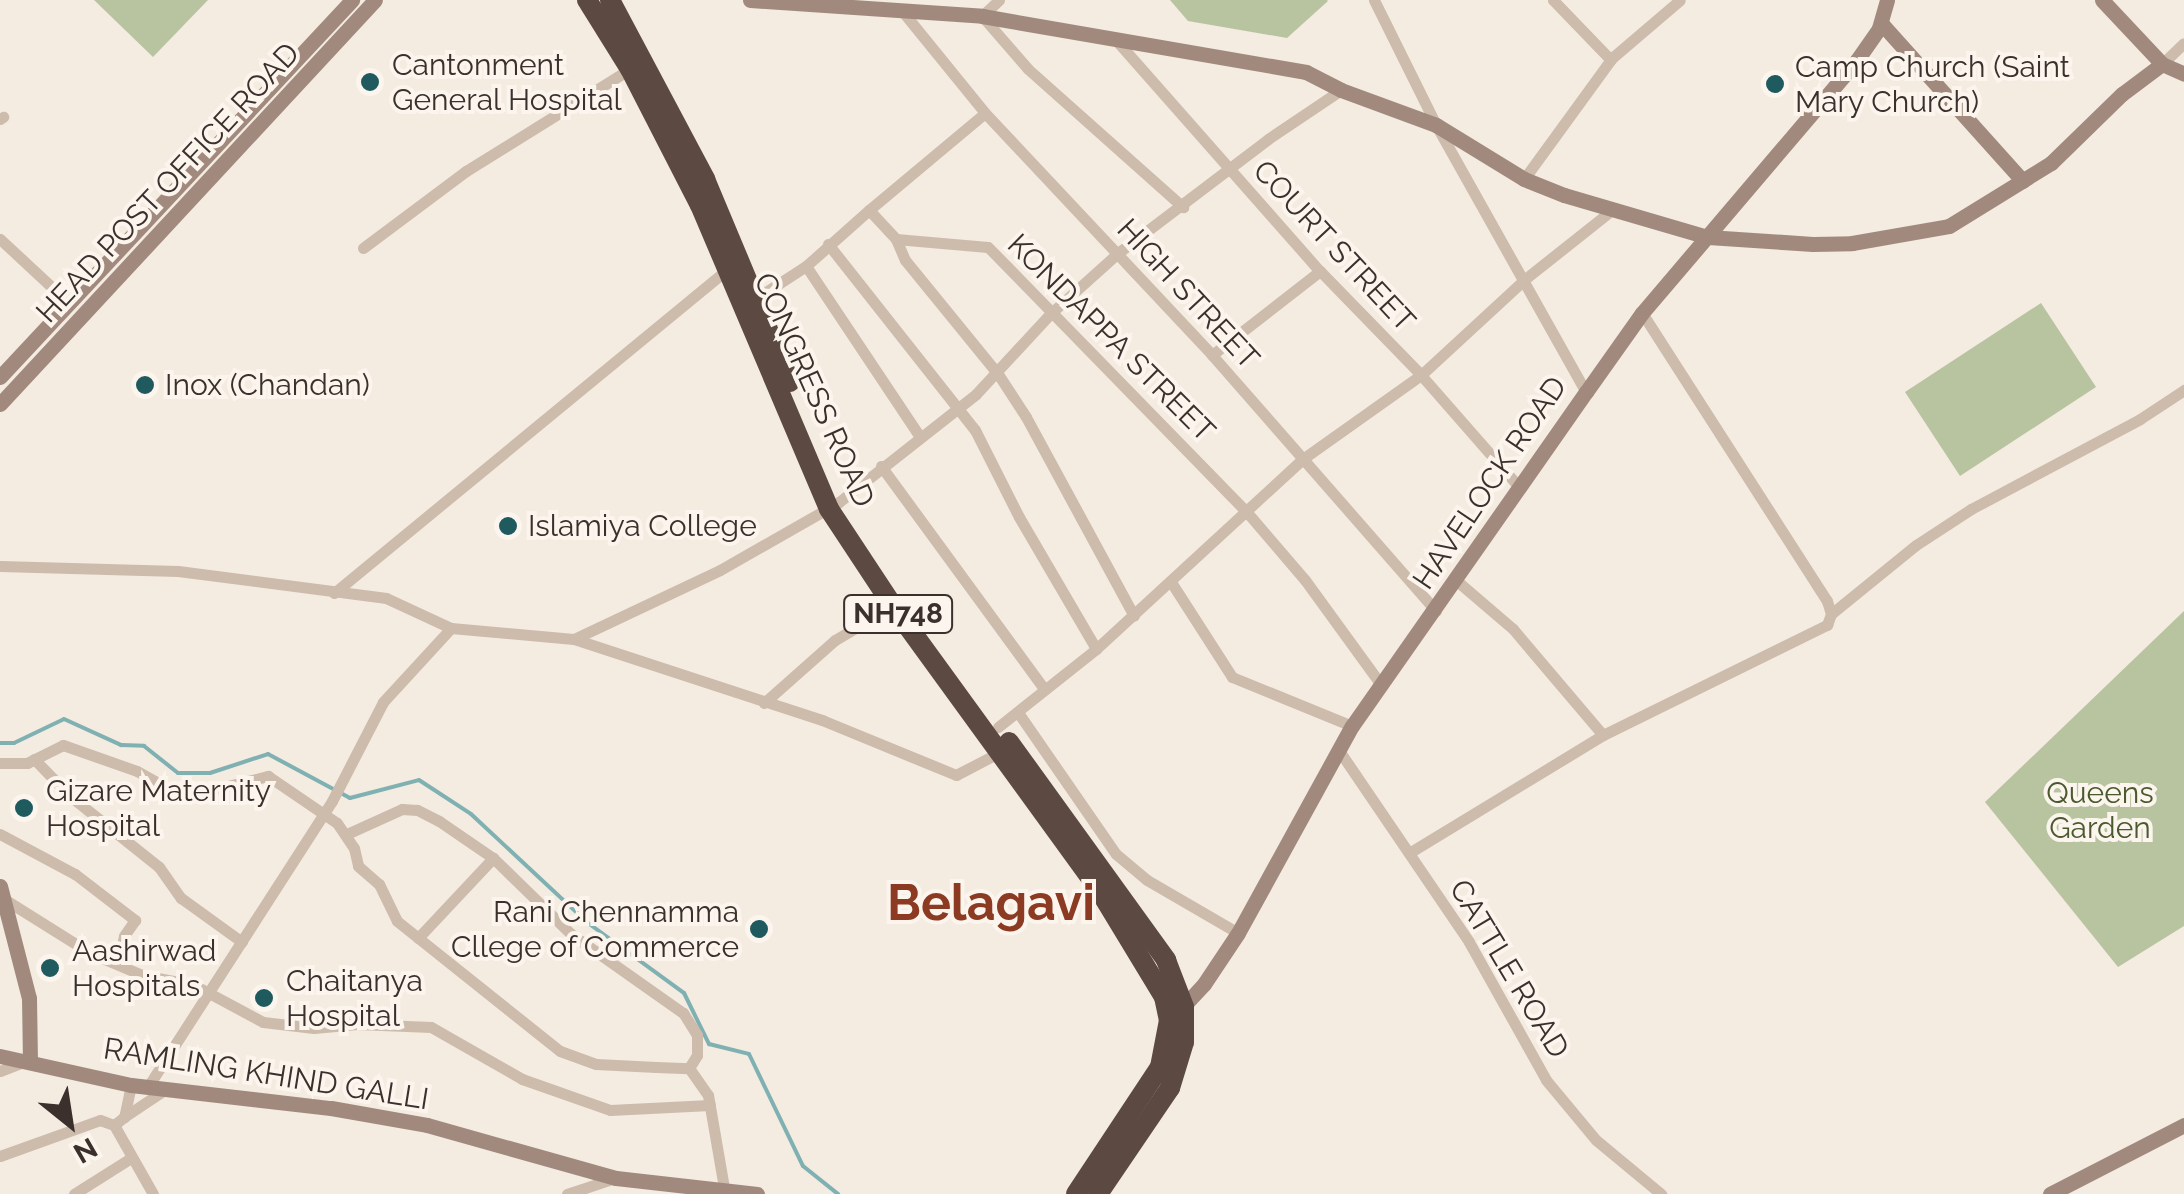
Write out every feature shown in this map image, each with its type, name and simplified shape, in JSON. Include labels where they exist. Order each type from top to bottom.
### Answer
[{"type":"highway","name":"CONGRESS ROAD","points":[[587,0],[630,69],[735,264]]},
{"type":"highway","name":"CONGRESS ROAD","points":[[610,0],[673,114],[834,505],[893,606],[1155,944],[1177,983],[1176,1013],[1184,1042],[1170,1088],[1098,1194]]},
{"type":"highway","name":"CONGRESS ROAD","points":[[834,505],[998,726],[1006,749]]},
{"type":"highway","points":[[1076,1194],[1160,1067],[1176,1013]]},
{"type":"main road","points":[[750,0],[982,16],[1306,72],[1341,90],[1436,125],[1524,179],[1612,210],[1708,237],[1813,244],[1885,238],[1948,226],[2051,163],[2122,94],[2162,64]]},
{"type":"main road","name":"HAVELOCK ROAD","points":[[1176,1013],[1238,933],[1352,726],[1457,582],[1642,312],[1857,60],[1881,23],[1887,0]]},
{"type":"main road","points":[[2102,0],[2162,64],[2184,74]]},
{"type":"main road","points":[[351,1],[370,6]]},
{"type":"main road","name":"HEAD POST OFFICE ROAD","points":[[0,377],[351,1]]},
{"type":"main road","name":"HEAD POST OFFICE ROAD","points":[[0,404],[370,6]]},
{"type":"main road","points":[[1881,23],[2023,182]]},
{"type":"main road","points":[[2,893],[29,998],[30,1060]]},
{"type":"main road","name":"RAMLING KHIND GALLI","points":[[0,1056],[131,1085],[169,1087],[427,1126],[616,1178],[757,1194]]},
{"type":"main road","points":[[2050,1194],[2184,1126]]},
{"type":"street","points":[[999,0],[982,16],[1028,69],[1183,207]]},
{"type":"street","points":[[1553,0],[1611,60]]},
{"type":"street","points":[[1524,179],[1611,60],[1680,0]]},
{"type":"street","points":[[1381,3],[1436,125],[1586,392]]},
{"type":"street","name":"HIGH STREET","points":[[903,12],[986,113],[1212,355],[1436,611]]},
{"type":"street","name":"COURT STREET","points":[[1113,36],[1230,172],[1421,374],[1520,488]]},
{"type":"street","points":[[2162,64],[2184,42]]},
{"type":"street","points":[[363,248],[466,171],[630,69]]},
{"type":"street","points":[[574,640],[720,570],[834,505],[998,374],[1050,314],[1118,254],[1230,172],[1268,138],[1341,90]]},
{"type":"street","points":[[750,302],[806,266],[986,113]]},
{"type":"street","points":[[869,210],[896,239],[916,274],[998,374],[1134,616]]},
{"type":"street","points":[[998,726],[1019,714],[1134,616],[1304,458],[1421,374],[1524,279],[1612,210]]},
{"type":"street","points":[[0,239],[70,304]]},
{"type":"street","name":"KONDAPPA STREET","points":[[896,239],[988,248],[1245,510],[1305,580],[1382,686]]},
{"type":"street","points":[[828,244],[959,406],[1096,649]]},
{"type":"street","points":[[334,593],[735,264]]},
{"type":"street","points":[[806,266],[920,437]]},
{"type":"street","points":[[1212,355],[1320,271]]},
{"type":"street","points":[[1642,312],[1828,601],[1831,614]]},
{"type":"street","points":[[1409,854],[1603,735],[1827,625],[1831,614],[1916,545],[1971,510],[2140,419],[2184,390]]},
{"type":"street","points":[[881,466],[1044,690]]},
{"type":"street","points":[[0,566],[178,571],[386,598],[451,628],[574,640],[822,720],[956,775],[1006,749]]},
{"type":"street","points":[[1170,582],[1236,680],[1352,726]]},
{"type":"street","points":[[1457,582],[1513,628],[1603,735]]},
{"type":"street","points":[[764,703],[834,640],[893,606]]},
{"type":"street","points":[[150,1085],[332,801],[382,702],[451,628]]},
{"type":"street","points":[[1019,714],[1116,854],[1147,880],[1238,933]]},
{"type":"street","points":[[0,764],[34,758],[63,745],[137,771],[183,798],[268,776],[346,834],[358,866],[378,884],[398,921],[560,1051],[596,1064],[689,1068]]},
{"type":"street","name":"CATTLE ROAD","points":[[1338,749],[1470,942],[1546,1080],[1596,1140],[1662,1194]]},
{"type":"street","points":[[34,758],[70,796],[159,867],[181,898],[242,942]]},
{"type":"street","points":[[346,834],[402,810],[417,810],[493,858],[571,934],[683,1013],[697,1035],[698,1056],[689,1068]]},
{"type":"street","points":[[0,834],[75,874],[135,920],[124,936],[118,964]]},
{"type":"street","points":[[418,938],[493,858]]},
{"type":"street","points":[[2,893],[90,953],[210,993],[263,1022],[314,1028],[357,1024],[431,1028],[522,1079],[555,1087],[610,1110],[710,1105]]},
{"type":"street","points":[[0,1071],[30,1060]]},
{"type":"street","points":[[689,1068],[708,1095],[724,1188]]},
{"type":"street","points":[[131,1085],[119,1121],[131,1158],[152,1194]]},
{"type":"street","points":[[0,1156],[100,1120],[119,1121],[169,1087]]},
{"type":"street","points":[[74,1194],[131,1158]]},
{"type":"street","points":[[567,1194],[616,1178]]},
{"type":"green space","points":[[94,0],[208,0],[153,57]]},
{"type":"green space","points":[[1170,0],[1328,1],[1287,38],[1188,21]]},
{"type":"green space","points":[[2041,303],[2096,387],[1960,476],[1905,392]]},
{"type":"green space","name":"Queens Garden","points":[[2184,611],[2184,926],[2118,967],[1985,802]]},
{"type":"waterway","points":[[0,743],[14,743],[64,719],[121,745],[144,746],[178,773],[210,773],[268,754],[350,798],[419,780],[471,814],[588,923],[684,993],[709,1044],[749,1054],[803,1166],[838,1194]]},
{"type":"place","name":"Cantonment General Hospital","points":[[370,82]]},
{"type":"place","name":"Camp Church (Saint Mary Church)","points":[[1775,84]]},
{"type":"place","name":"Inox (Chandan)","points":[[145,385]]},
{"type":"place","name":"Islamiya College","points":[[508,526]]},
{"type":"place","name":"Gizare Maternity Hospital","points":[[24,808]]},
{"type":"place","name":"Rani Chennamma Cllege of Commerce","points":[[759,929]]},
{"type":"place","name":"Aashirwad Hospitals","points":[[50,968]]},
{"type":"place","name":"Chaitanya Hospital","points":[[264,998]]},
{"type":"district","name":"Belagavi","points":[[991,903]]}]
